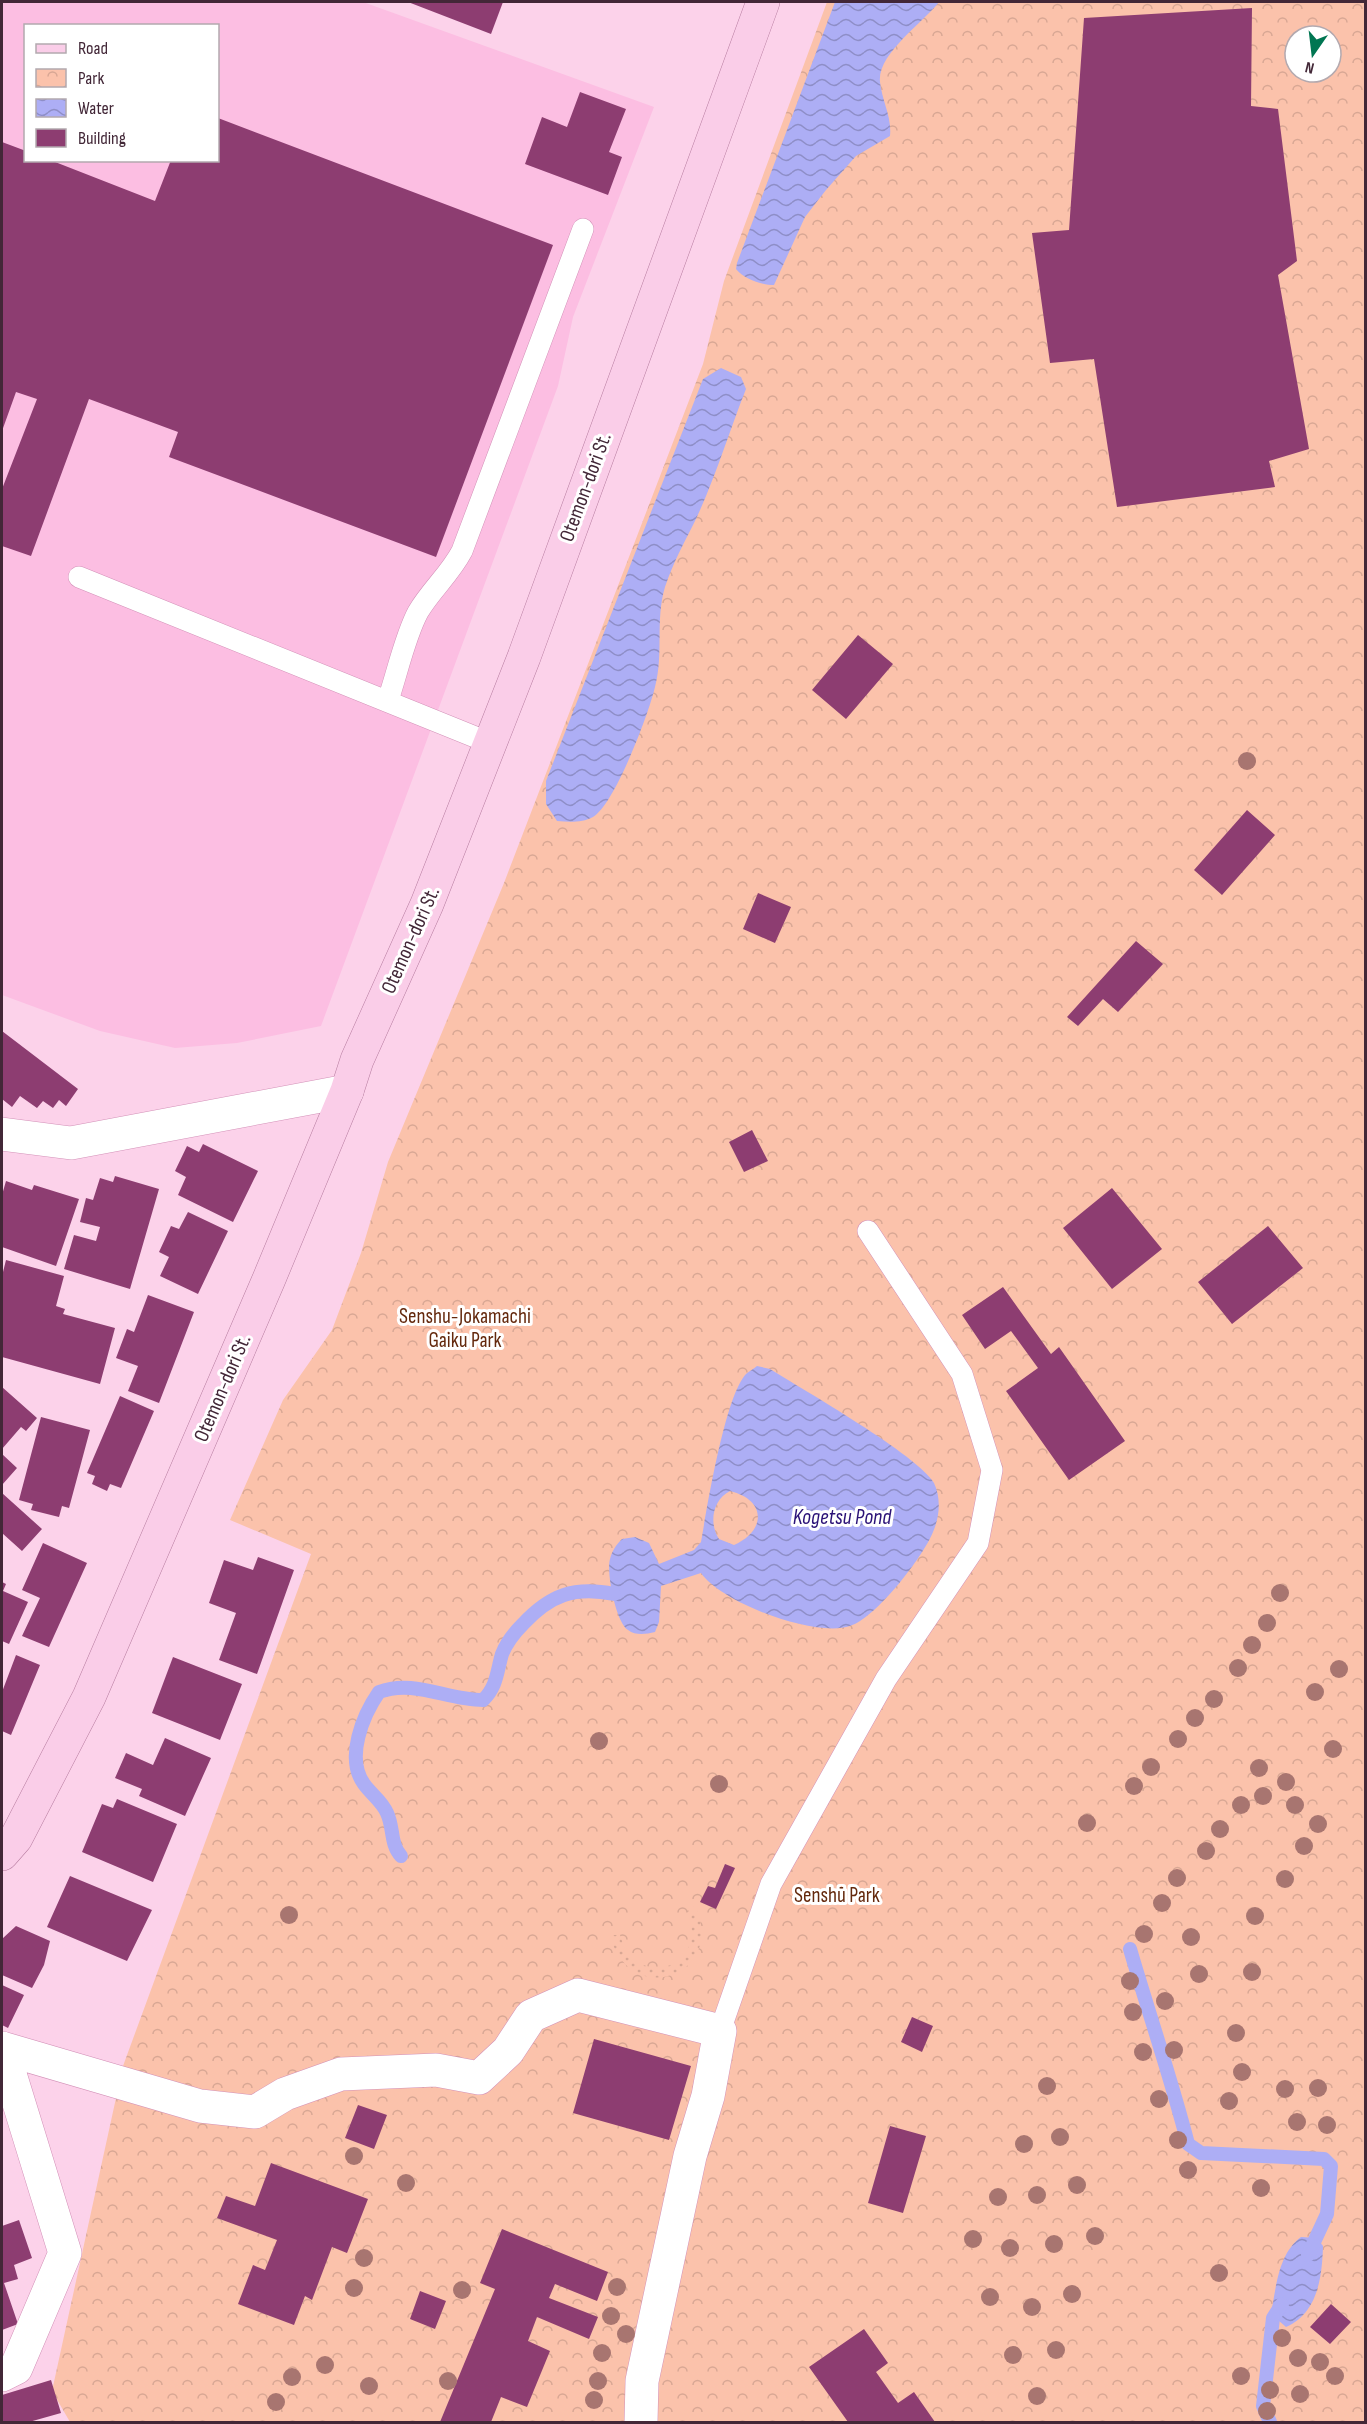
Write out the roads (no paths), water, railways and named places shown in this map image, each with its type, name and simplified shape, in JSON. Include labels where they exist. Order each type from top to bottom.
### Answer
[{"type":"main road","name":"Otemon-dori St.","points":[[2,1854],[16,1838],[89,1697],[269,1280],[347,1091],[357,1060],[427,904],[490,742],[763,2]]},
{"type":"street","points":[[5,1143],[71,1143],[347,1091]]},
{"type":"street","points":[[2,2048],[200,2106],[255,2112],[285,2094],[341,2074],[436,2070],[479,2078],[508,2051],[531,2016],[578,1995],[720,2031],[708,2096],[690,2156],[642,2381],[641,2422]]},
{"type":"street","points":[[2,2048],[65,2253],[16,2368],[2,2375]]},
{"type":"lane","points":[[388,700],[417,614],[434,589],[452,569],[462,551],[582,229]]},
{"type":"lane","points":[[79,577],[490,742]]},
{"type":"lane","points":[[720,2031],[771,1884],[886,1679],[978,1543],[992,1470],[962,1374],[868,1231]]},
{"type":"water","points":[[835,2],[939,2],[902,39],[881,71],[880,82],[890,122],[890,136],[856,156],[826,190],[805,217],[774,285],[759,283],[739,273],[736,269],[737,263]]},
{"type":"water","points":[[721,368],[741,377],[746,389],[709,489],[665,587],[660,612],[658,675],[652,700],[621,777],[602,809],[593,817],[584,820],[557,821],[546,804],[546,781],[703,379]]},
{"type":"water","name":"Kogetsu Pond","points":[[757,1366],[770,1369],[832,1407],[884,1440],[924,1471],[934,1483],[939,1501],[937,1520],[928,1543],[909,1571],[885,1599],[861,1621],[850,1626],[815,1627],[770,1615],[728,1596],[701,1573],[661,1586],[659,1622],[655,1632],[641,1634],[631,1632],[620,1618],[613,1597],[609,1565],[613,1551],[622,1539],[635,1537],[649,1543],[659,1564],[694,1550],[701,1542],[718,1454],[731,1405],[738,1386],[746,1374]],"holes":[[[730,1491],[742,1495],[756,1508],[757,1524],[745,1539],[734,1545],[719,1539],[714,1526],[714,1513],[719,1500]]]},
{"type":"water","points":[[1301,2237],[1317,2238],[1323,2246],[1319,2282],[1312,2303],[1305,2313],[1286,2327],[1271,2314],[1279,2272],[1287,2253]]},
{"type":"waterway","points":[[401,1856],[395,1846],[387,1813],[364,1784],[356,1762],[358,1737],[362,1724],[379,1692],[405,1688],[483,1700],[494,1684],[502,1654],[508,1642],[533,1614],[553,1600],[575,1592],[614,1594]]},
{"type":"waterway","points":[[1130,1949],[1188,2144],[1201,2153],[1324,2159],[1331,2166],[1327,2214],[1308,2255]]},
{"type":"waterway","points":[[1270,2422],[1263,2406],[1273,2318],[1282,2304]]},
{"type":"park label","name":"Senshu-Jokamachi Gaiku Park","points":[[465,1328]]},
{"type":"park label","name":"Senshū Park","points":[[837,1895]]}]
